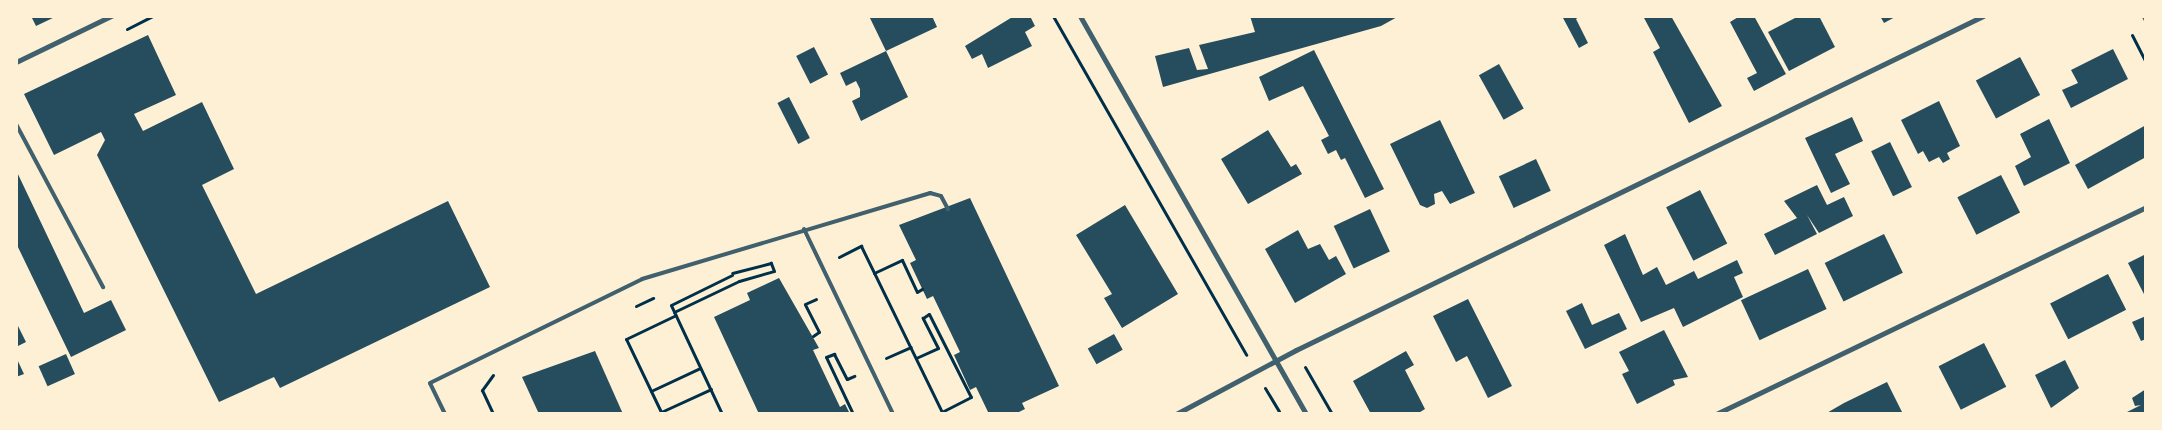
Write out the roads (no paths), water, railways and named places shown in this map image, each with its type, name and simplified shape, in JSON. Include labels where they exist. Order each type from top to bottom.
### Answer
[{"type":"street","points":[[16,62],[111,16]]},
{"type":"street","points":[[1080,16],[1306,414]]},
{"type":"street","points":[[1176,414],[1276,361],[1983,16]]},
{"type":"street","points":[[2144,16],[2146,20]]},
{"type":"street","points":[[1716,414],[2146,208]]},
{"type":"lane","points":[[16,124],[103,287]]},
{"type":"lane","points":[[445,414],[430,383],[642,279],[804,229],[930,193],[940,196],[948,209]]},
{"type":"lane","points":[[804,229],[893,414]]}]
